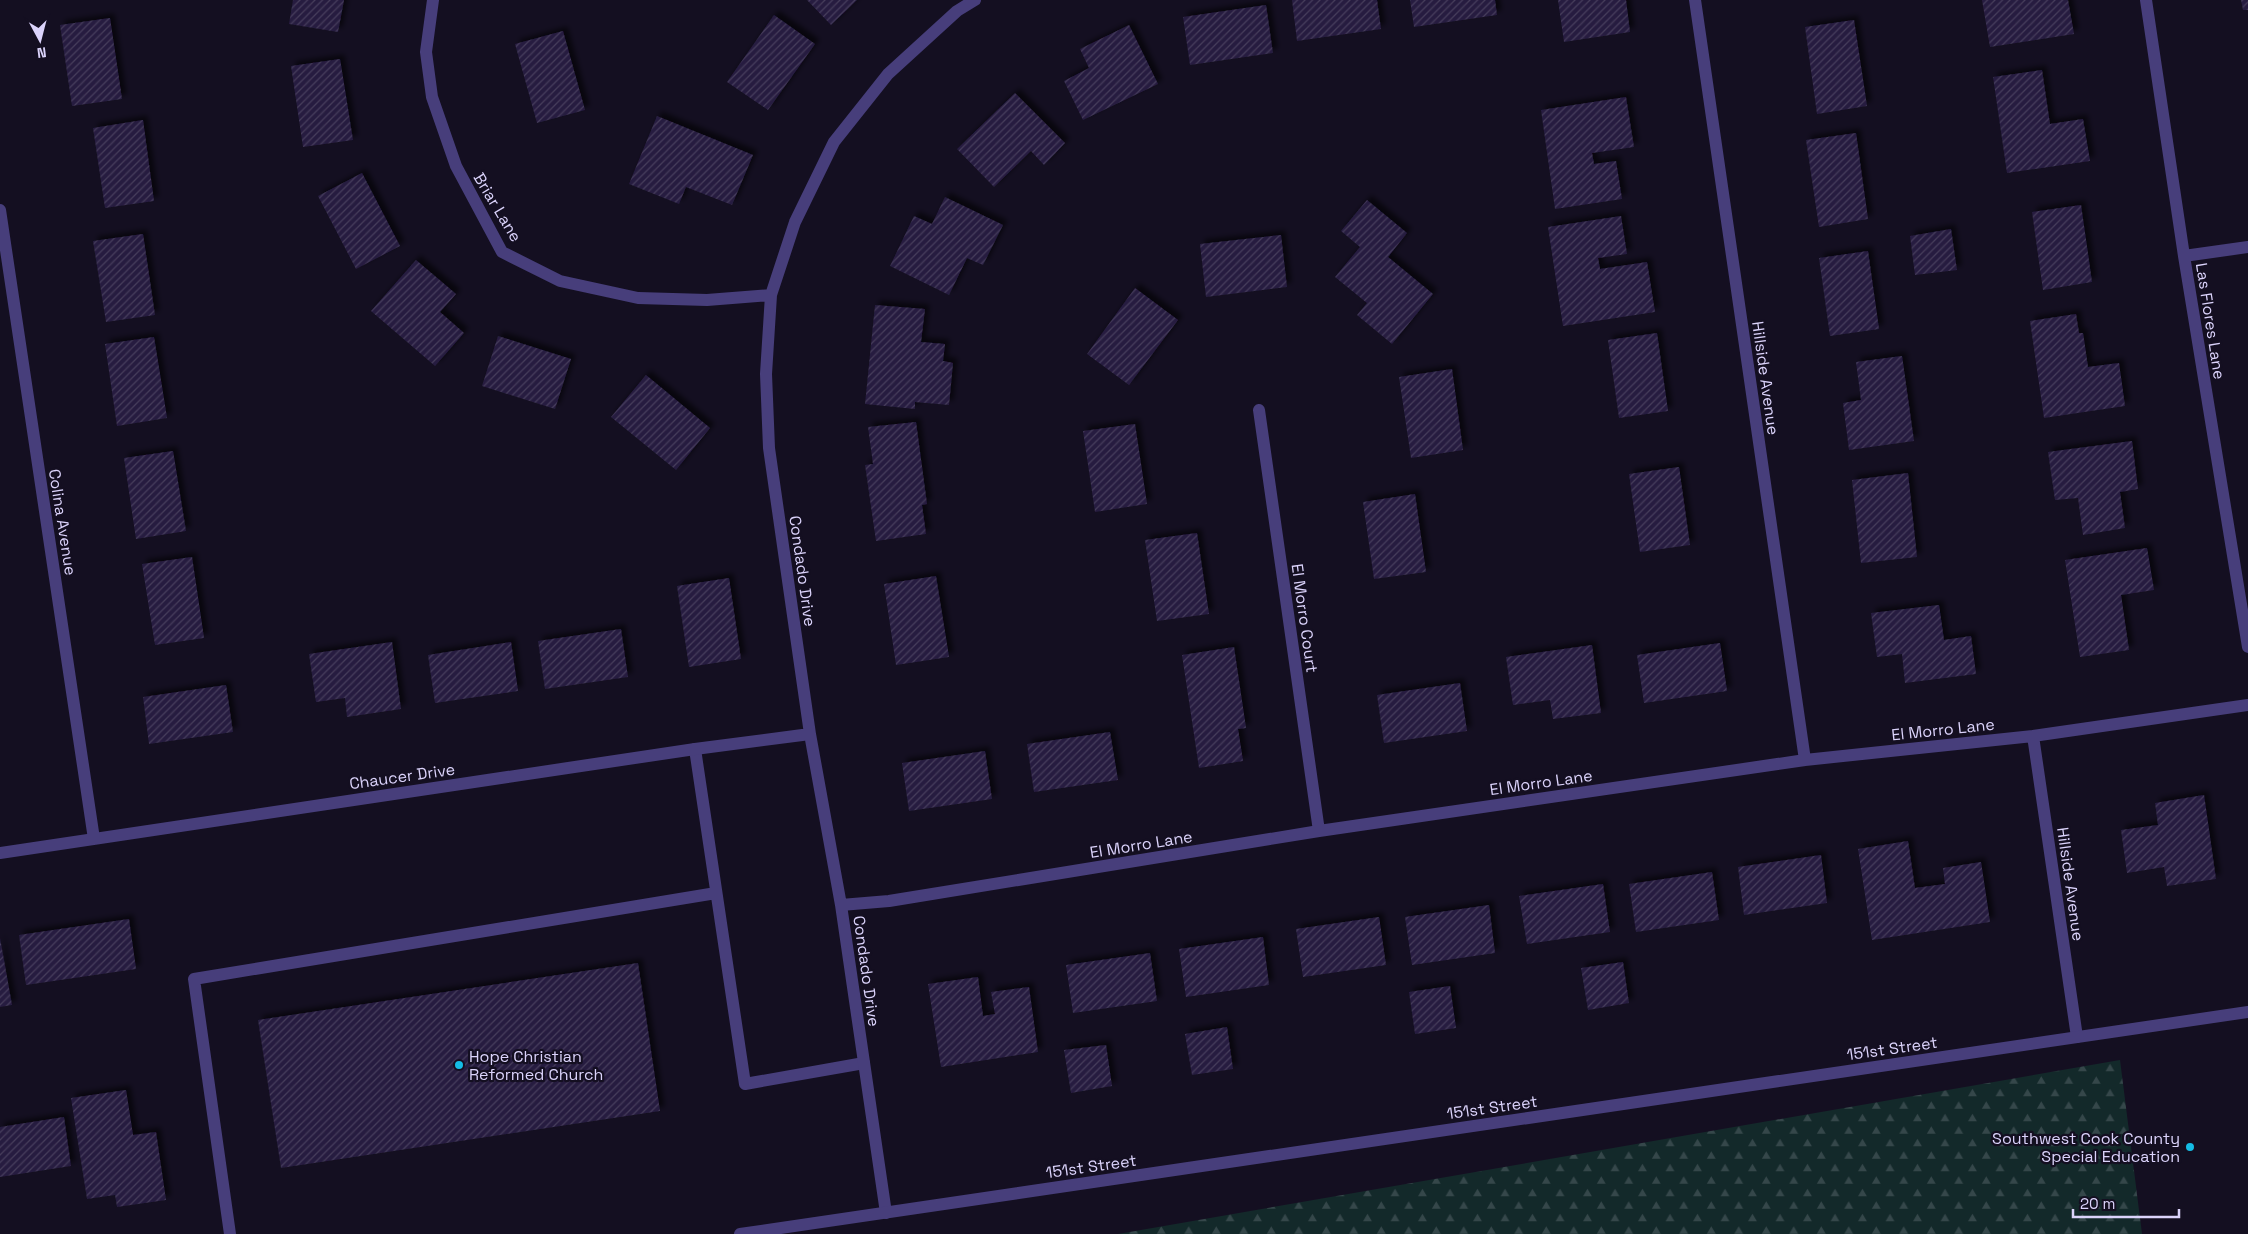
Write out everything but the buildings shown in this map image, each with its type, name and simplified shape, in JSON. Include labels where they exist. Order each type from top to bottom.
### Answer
[{"type":"street","name":"Briar Lane","points":[[433,0],[426,52],[432,97],[456,166],[502,252],[560,281],[638,298],[707,300],[771,295]]},
{"type":"street","name":"Condado Drive","points":[[886,1213],[841,905],[810,734],[769,448],[766,374],[771,295],[795,222],[834,142],[888,74],[957,11],[975,0]]},
{"type":"street","name":"Hillside Avenue","points":[[1695,0],[1806,760]]},
{"type":"street","name":"Las Flores Lane","points":[[2146,0],[2184,256],[2248,647]]},
{"type":"street","name":"Colina Avenue","points":[[0,210],[94,839]]},
{"type":"street","points":[[2184,256],[2248,247]]},
{"type":"street","name":"El Morro Court","points":[[1259,410],[1319,831]]},
{"type":"street","name":"El Morro Lane","points":[[841,905],[889,901],[1319,831],[1806,760],[2033,736],[2248,706]]},
{"type":"street","name":"Chaucer Drive","points":[[0,853],[694,749],[810,734]]},
{"type":"street","name":"Hillside Avenue","points":[[2033,736],[2077,1037]]},
{"type":"street","points":[[694,749],[745,1084],[864,1063]]},
{"type":"street","points":[[230,1234],[194,979],[716,893]]},
{"type":"street","name":"151st Street","points":[[740,1234],[2248,1012]]},
{"type":"green space","points":[[2120,1060],[2142,1234],[1118,1234]]},
{"type":"place","name":"Hope Christian Reformed Church","points":[[459,1065]]},
{"type":"place","name":"Southwest Cook County Special Education","points":[[2190,1147]]}]
